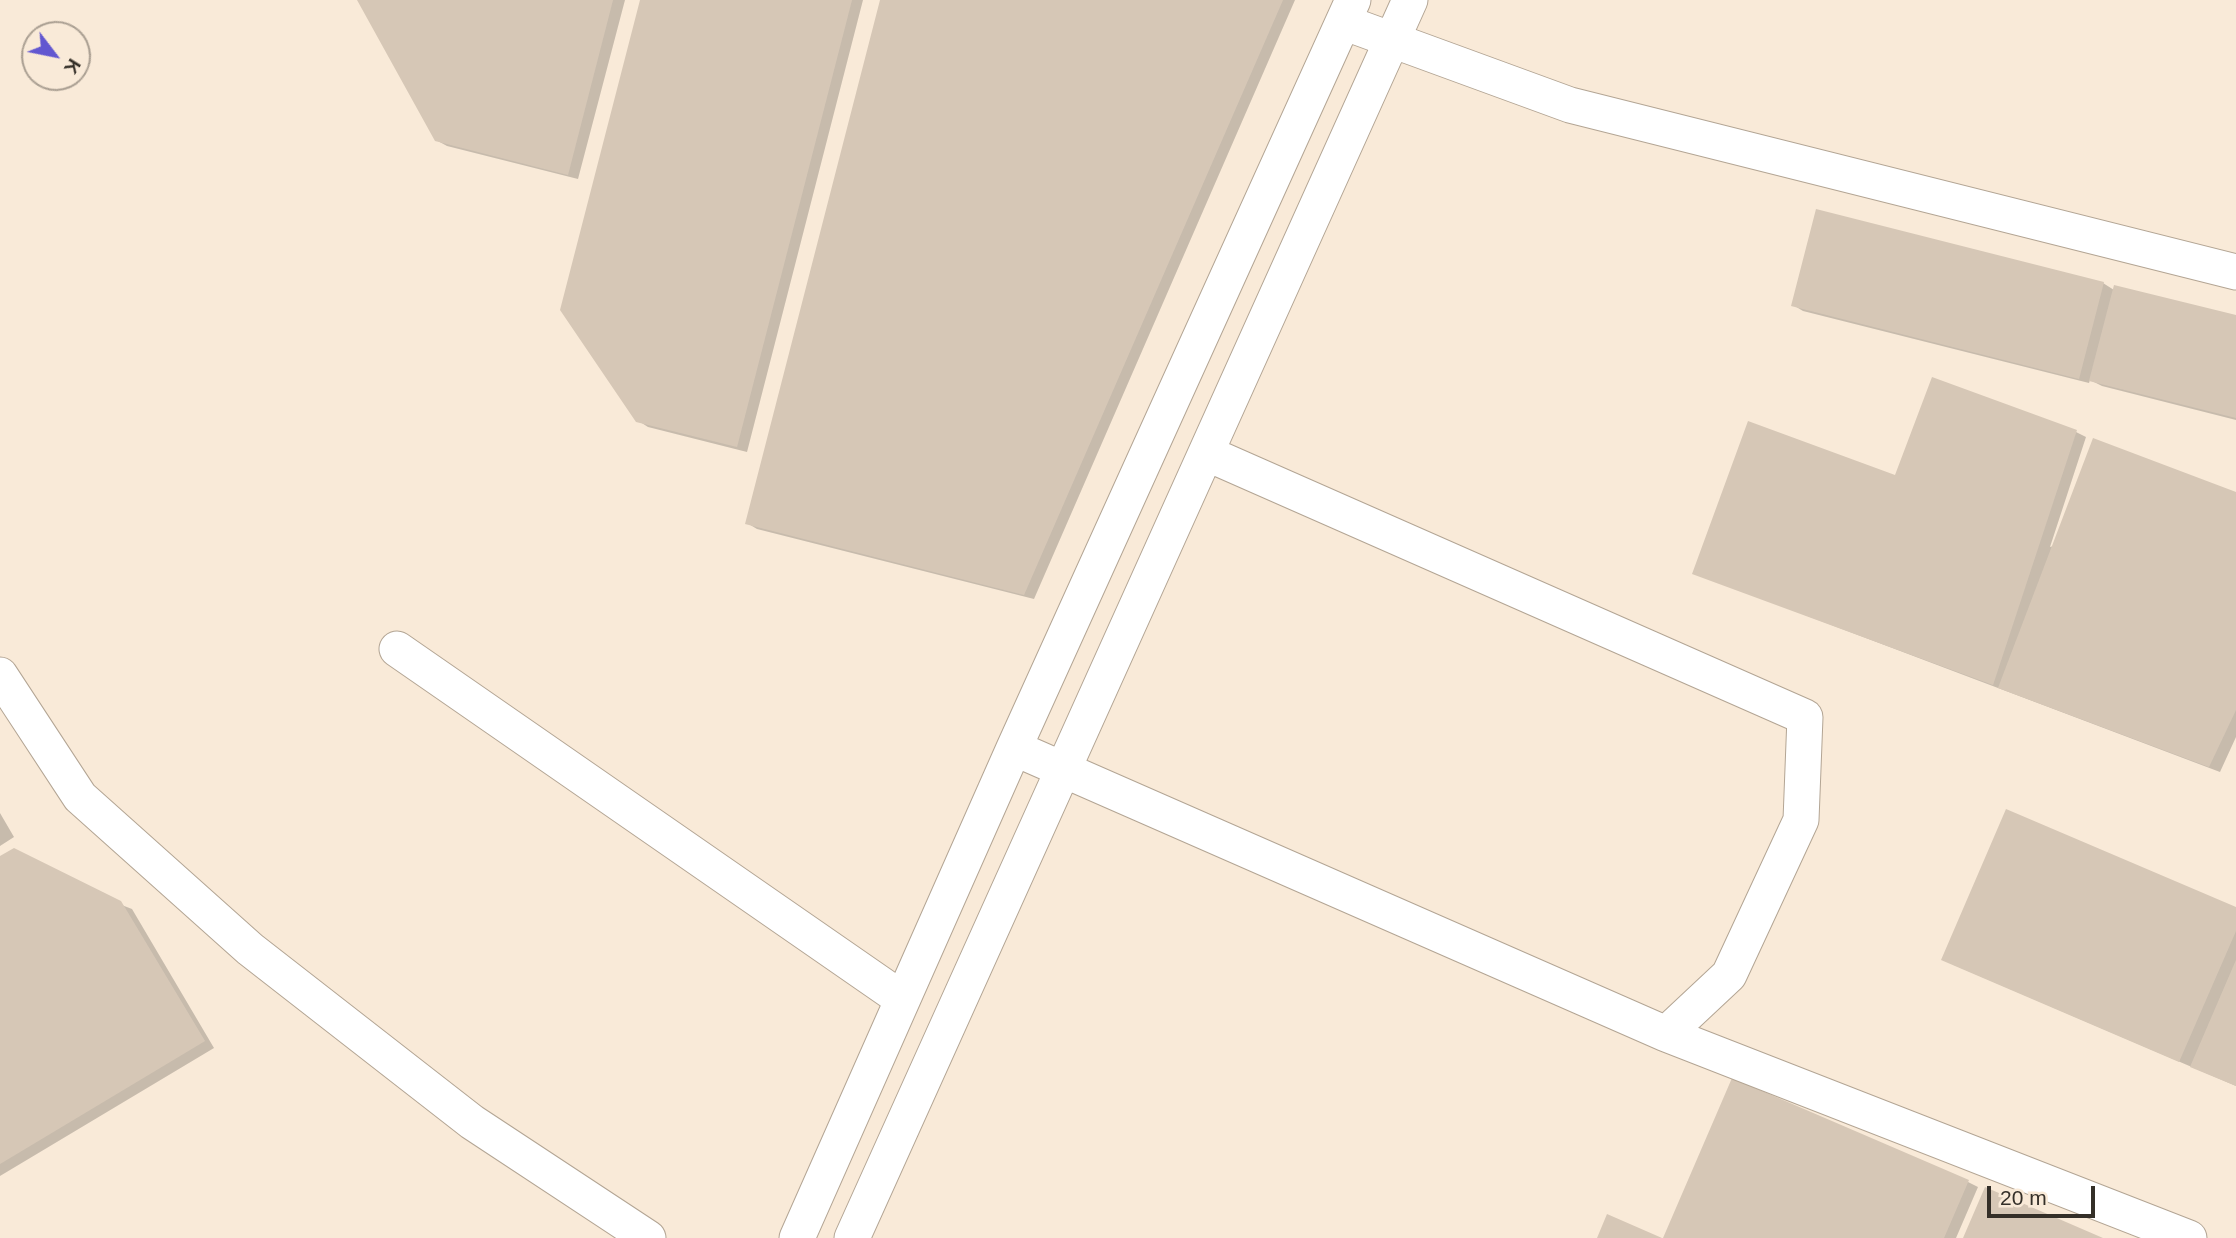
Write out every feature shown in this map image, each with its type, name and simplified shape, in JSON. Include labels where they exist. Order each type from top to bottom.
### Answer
[{"type":"street","points":[[852,1238],[1410,0]]},
{"type":"street","points":[[797,1238],[1014,748],[1348,11],[1392,40],[1570,105],[2236,272]]},
{"type":"street","points":[[1206,453],[1805,717],[1801,820],[1729,975],[1666,1034]]},
{"type":"street","points":[[397,649],[902,999]]},
{"type":"street","points":[[0,675],[80,797],[250,950],[472,1122],[648,1238]]},
{"type":"street","points":[[1014,748],[1666,1034],[2189,1238]]},
{"type":"building","points":[[357,0],[613,0],[568,175],[435,141]]},
{"type":"building","points":[[640,0],[852,0],[737,447],[636,422],[560,310]]},
{"type":"building","points":[[880,0],[1283,0],[1024,595],[745,524]]},
{"type":"building","points":[[1816,209],[2104,282],[2079,379],[1791,306]]},
{"type":"building","points":[[2114,285],[2236,315],[2236,418],[2089,381]]},
{"type":"building","points":[[1932,377],[2077,430],[1993,685],[1692,574],[1748,421],[1895,475]]},
{"type":"building","points":[[2093,438],[2236,492],[2236,710],[2209,767],[1998,688]]},
{"type":"building","points":[[2006,809],[2236,907],[2236,931],[2179,1062],[1941,960]]},
{"type":"building","points":[[14,848],[121,901],[205,1041],[0,1164],[0,856]]},
{"type":"building","points":[[2236,960],[2236,1086],[2190,1067]]},
{"type":"building","points":[[1732,1078],[1969,1180],[1944,1238],[1663,1238]]},
{"type":"building","points":[[1985,1187],[2103,1238],[1963,1238]]},
{"type":"building","points":[[1607,1214],[1662,1238],[1597,1238]]}]
